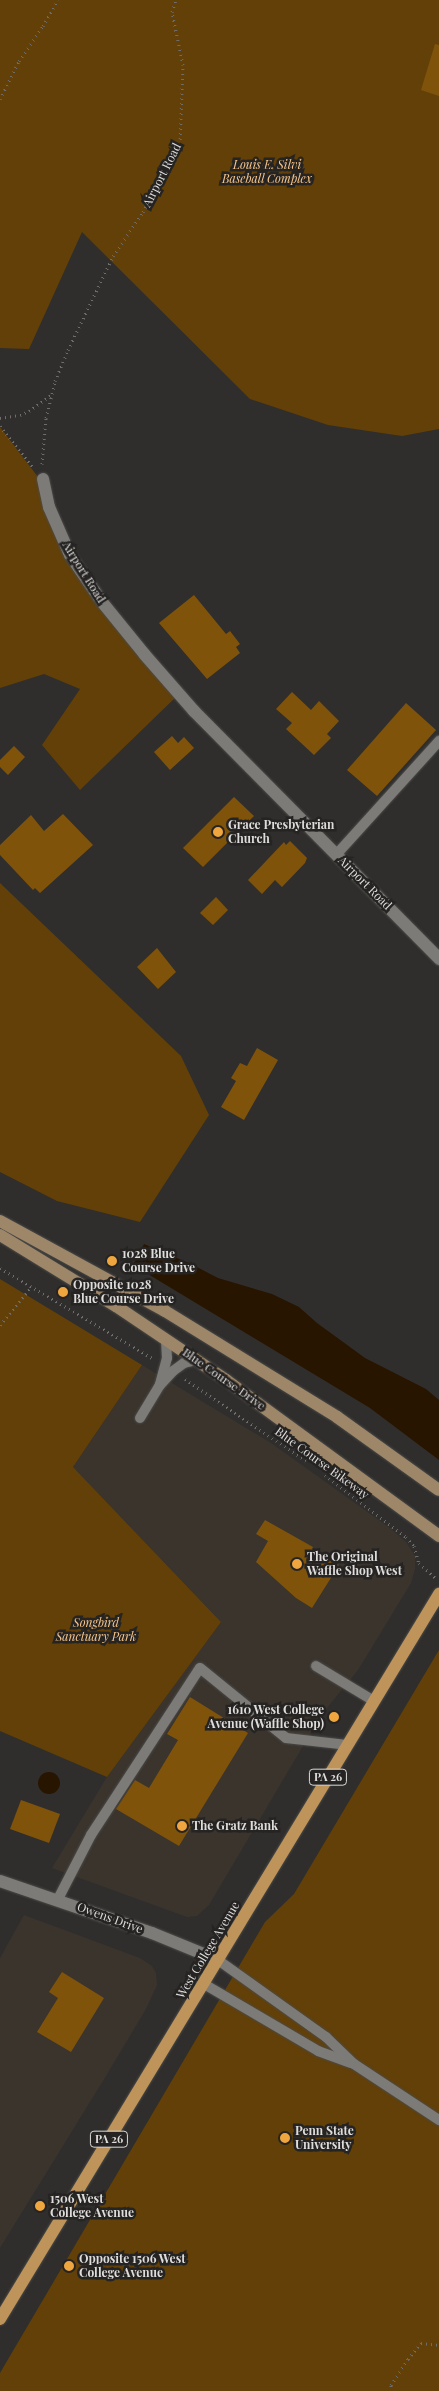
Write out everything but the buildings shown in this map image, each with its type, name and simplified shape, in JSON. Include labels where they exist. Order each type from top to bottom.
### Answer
[{"type":"main road","name":"Blue Course Drive","points":[[0,1221],[166,1311],[337,1417],[439,1490]]},
{"type":"main road","name":"Blue Course Drive","points":[[0,1235],[196,1360],[439,1536]]},
{"type":"main road","name":"West College Avenue","points":[[0,2319],[439,1594]]},
{"type":"street","name":"Airport Road","points":[[43,479],[49,508],[58,530],[70,554],[102,602],[194,712],[439,959]]},
{"type":"street","name":"Owens Drive","points":[[0,1881],[58,1899],[218,1960]]},
{"type":"lane","points":[[336,855],[439,742]]},
{"type":"lane","points":[[160,1385],[167,1358],[166,1340]]},
{"type":"lane","points":[[140,1418],[160,1385],[172,1371],[196,1360]]},
{"type":"lane","points":[[316,1666],[374,1701]]},
{"type":"lane","points":[[58,1899],[91,1835],[200,1668],[286,1738],[347,1745]]},
{"type":"lane","points":[[218,1960],[326,2037],[354,2064],[439,2120]]},
{"type":"lane","points":[[204,1984],[318,2052],[354,2064]]},
{"type":"path","points":[[0,99],[19,61],[58,0]]},
{"type":"path","name":"Airport Road","points":[[43,479],[42,449],[52,394],[68,350],[113,256],[143,212],[180,144],[183,65],[172,12],[176,0]]},
{"type":"path","points":[[0,418],[25,413],[52,394]]},
{"type":"path","points":[[0,426],[43,479]]},
{"type":"path","points":[[0,1268],[158,1362]]},
{"type":"path","points":[[0,1325],[32,1286]]},
{"type":"path","name":"Blue Course Bikeway","points":[[179,1375],[307,1462]]},
{"type":"path","name":"Blue Course Bikeway","points":[[322,1473],[406,1536],[414,1546],[419,1563],[439,1580]]},
{"type":"path","points":[[391,2391],[391,2386],[408,2358],[421,2343],[439,2346]]},
{"type":"shaded area","points":[[144,1244],[218,1278],[272,1294],[299,1307],[317,1323],[365,1358],[426,1389],[439,1400],[439,1460],[370,1408],[133,1265]]},
{"type":"shaded area","points":[[142,1365],[271,1443],[390,1528],[406,1542],[415,1556],[415,1569],[411,1583],[358,1670],[322,1714],[209,1905],[197,1916],[187,1917],[52,1868],[107,1777],[221,1622],[73,1467]]},
{"type":"shaded area","points":[[49,1772],[57,1775],[60,1783],[57,1791],[49,1794],[41,1791],[38,1783],[41,1775]]},
{"type":"shaded area","points":[[24,1915],[140,1958],[152,1966],[156,1973],[157,1985],[146,2009],[0,2248],[0,1958]]},
{"type":"green space","name":"Louis E. Silvi Baseball Complex","points":[[0,0],[439,0],[439,429],[402,436],[328,425],[250,399],[82,232],[29,349],[0,348]]},
{"type":"green space","points":[[0,427],[41,481],[72,552],[179,694],[80,790],[42,745],[80,689],[44,674],[0,688]]},
{"type":"green space","points":[[0,883],[181,1056],[209,1115],[140,1222],[57,1201],[0,1172]]},
{"type":"green space","name":"Songbird Sanctuary Park","points":[[0,1279],[142,1365],[73,1467],[221,1622],[107,1777],[0,1731]]},
{"type":"green space","name":"Penn State University","points":[[439,1650],[439,2391],[0,2391],[0,2373],[265,1922],[294,1894]]},
{"type":"place","name":"Grace Presbyterian Church","points":[[218,832]]},
{"type":"place","name":"1028 Blue Course Drive","points":[[112,1261]]},
{"type":"place","name":"Opposite 1028 Blue Course Drive","points":[[63,1292]]},
{"type":"place","name":"The Original Waffle Shop West","points":[[297,1564]]},
{"type":"place","name":"1610 West College Avenue (Waffle Shop)","points":[[334,1717]]},
{"type":"place","name":"The Gratz Bank","points":[[182,1826]]},
{"type":"place","name":"Penn State University","points":[[285,2138]]},
{"type":"place","name":"1506 West College Avenue","points":[[40,2206]]},
{"type":"place","name":"Opposite 1506 West College Avenue","points":[[69,2266]]}]
